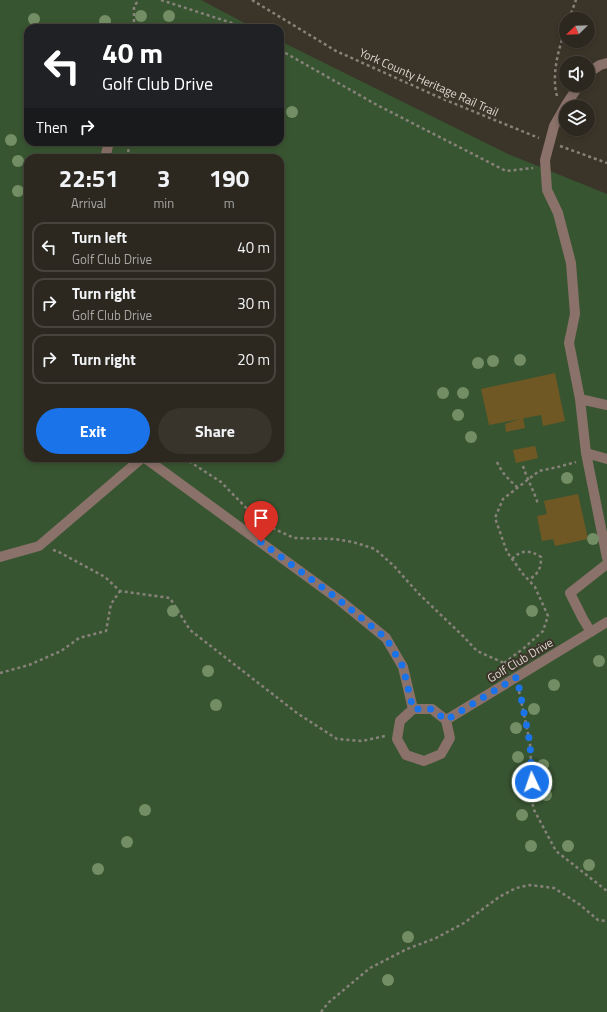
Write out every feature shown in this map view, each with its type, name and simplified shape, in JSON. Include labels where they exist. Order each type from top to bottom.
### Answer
[{"type":"street","points":[[595,68],[607,63]]},
{"type":"street","points":[[574,92],[554,126],[549,142],[545,160],[547,190],[558,213],[571,263],[575,314],[569,343],[580,399],[586,453],[607,558]]},
{"type":"street","points":[[580,399],[607,405]]},
{"type":"street","points":[[586,453],[607,460]]},
{"type":"street","points":[[0,557],[39,546],[139,462]]},
{"type":"street","points":[[150,462],[338,599],[386,638],[403,667],[413,709]]},
{"type":"street","points":[[591,632],[582,619],[570,593],[607,564]]},
{"type":"street","name":"Golf Club Drive","points":[[446,720],[607,622]]},
{"type":"street","points":[[413,709],[432,709],[446,720],[450,738],[441,754],[424,761],[406,755],[397,739],[398,732],[400,721],[413,709]]},
{"type":"path","points":[[134,24],[134,6],[139,0]]},
{"type":"path","points":[[161,0],[235,24]]},
{"type":"path","name":"York County Heritage Rail Trail","points":[[252,0],[336,50],[443,99],[549,142],[607,163]]},
{"type":"path","points":[[572,12],[576,0]]},
{"type":"path","points":[[558,100],[556,91],[556,67],[560,48]]},
{"type":"path","points":[[284,52],[377,105],[506,171],[536,168],[545,160]]},
{"type":"path","points":[[504,663],[543,631],[548,616],[535,587],[523,574],[507,552],[494,518],[503,499],[539,471],[579,461]]},
{"type":"path","points":[[190,462],[221,482],[261,523],[294,538],[335,539],[353,542],[375,550],[394,566],[419,594],[477,651],[504,663],[517,677],[530,743],[534,808],[556,851],[607,891]]},
{"type":"path","points":[[497,462],[506,478],[517,487]]},
{"type":"path","points":[[523,466],[538,504]]},
{"type":"path","points":[[58,551],[105,577],[120,591],[170,598],[190,630],[297,713],[337,739],[362,741],[398,732]]},
{"type":"path","points":[[512,559],[517,554],[523,552],[533,552],[541,557],[541,567],[529,580]]},
{"type":"path","points":[[0,673],[29,665],[61,651],[79,638],[106,631],[111,604],[120,591]]},
{"type":"path","points":[[321,1012],[328,1003],[370,968],[407,949],[436,938],[464,923],[499,897],[516,888],[530,885],[554,888],[579,904],[598,920],[607,921]]},
{"type":"green space","points":[[0,0],[201,0],[246,24],[24,24],[24,146],[284,146],[284,43],[508,154],[607,194],[607,1012],[0,1012]]},
{"type":"building","points":[[555,373],[565,421],[543,426],[541,415],[489,425],[481,389]]},
{"type":"building","points":[[523,418],[525,428],[506,432],[505,424]]},
{"type":"building","points":[[535,446],[538,458],[516,463],[513,450]]},
{"type":"building","points":[[578,494],[588,539],[555,546],[553,539],[542,541],[537,516],[547,514],[544,501]]},
{"type":"route","points":[[261,542],[338,599],[386,638],[403,667],[413,709],[432,709],[446,720],[517,677],[530,743],[532,782]]}]
